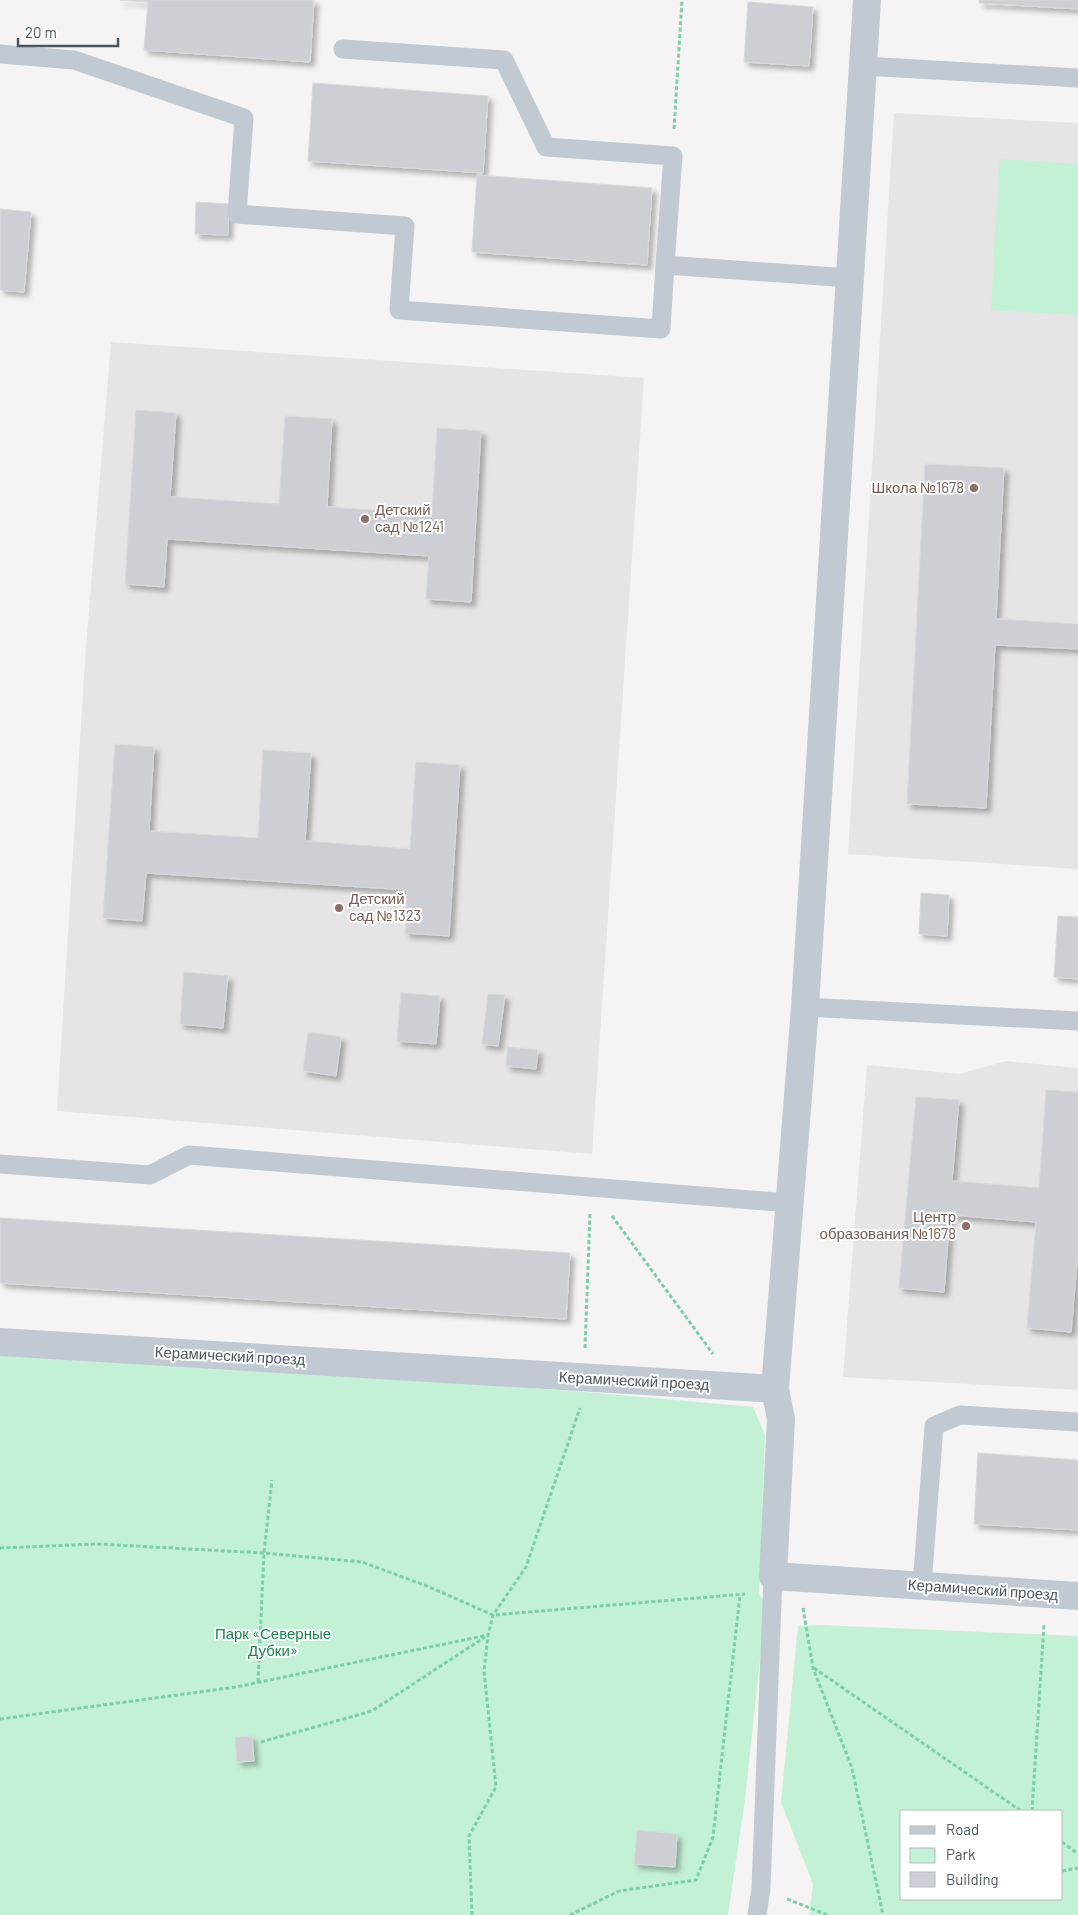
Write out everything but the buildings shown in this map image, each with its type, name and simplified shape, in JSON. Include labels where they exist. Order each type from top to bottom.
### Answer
[{"type":"street","points":[[785,1577],[781,1419],[775,1389],[805,1007],[866,0]]},
{"type":"street","name":"Керамический проезд","points":[[0,1342],[775,1389]]},
{"type":"street","name":"Керамический проезд","points":[[785,1577],[1078,1596]]},
{"type":"lane","points":[[0,54],[74,60],[244,118],[237,214],[405,226],[399,310],[661,329],[673,156],[546,147],[504,60],[343,49]]},
{"type":"lane","points":[[863,66],[1078,78]]},
{"type":"lane","points":[[665,265],[850,278]]},
{"type":"lane","points":[[805,1007],[1078,1021]]},
{"type":"lane","points":[[0,1164],[150,1175],[189,1155],[789,1204]]},
{"type":"lane","points":[[922,1586],[934,1426],[960,1415],[1078,1422]]},
{"type":"lane","points":[[757,1915],[761,1889],[785,1577]]},
{"type":"path","points":[[673,156],[682,0]]},
{"type":"path","points":[[472,1915],[469,1836],[496,1787],[484,1671],[488,1635],[494,1616],[526,1567],[586,1392],[584,1378],[591,1188]]},
{"type":"path","points":[[591,1188],[736,1387]]},
{"type":"path","points":[[258,1682],[264,1553],[272,1480]]},
{"type":"path","points":[[0,1548],[97,1544],[264,1553],[362,1562],[427,1586],[494,1616],[759,1593],[785,1577],[813,1668],[852,1768],[883,1915]]},
{"type":"path","points":[[1032,1810],[1046,1594]]},
{"type":"path","points":[[570,1915],[619,1891],[696,1880],[713,1837],[740,1595]]},
{"type":"path","points":[[0,1719],[236,1687],[488,1635]]},
{"type":"path","points":[[261,1742],[372,1712],[488,1635]]},
{"type":"path","points":[[813,1668],[1020,1810]]},
{"type":"path","points":[[1063,1843],[1078,1854]]},
{"type":"path","points":[[1063,1871],[1078,1868]]},
{"type":"path","points":[[761,1889],[828,1915]]},
{"type":"shaded area","name":"Школа №1678","points":[[894,113],[1078,123],[1078,869],[848,854]]},
{"type":"shaded area","points":[[111,342],[644,378],[592,1154],[57,1111],[85,660]]},
{"type":"shaded area","name":"Центр образования №1678","points":[[1006,1061],[1078,1068],[1078,1390],[843,1377],[867,1065],[959,1074]]},
{"type":"green space","points":[[999,159],[1078,164],[1078,315],[991,310]]},
{"type":"green space","name":"Парк «Северные Дубки»","points":[[0,1351],[586,1392],[753,1407],[765,1435],[759,1593],[766,1605],[745,1799],[728,1915],[0,1915]]},
{"type":"green space","points":[[819,1625],[1078,1636],[1078,1915],[809,1915],[813,1884],[781,1802],[798,1626]]},
{"type":"place","name":"Школа №1678","points":[[974,488]]},
{"type":"place","name":"Детский сад №1241","points":[[365,519]]},
{"type":"place","name":"Детский сад №1323","points":[[339,908]]},
{"type":"place","name":"Центр образования №1678","points":[[966,1226]]}]
